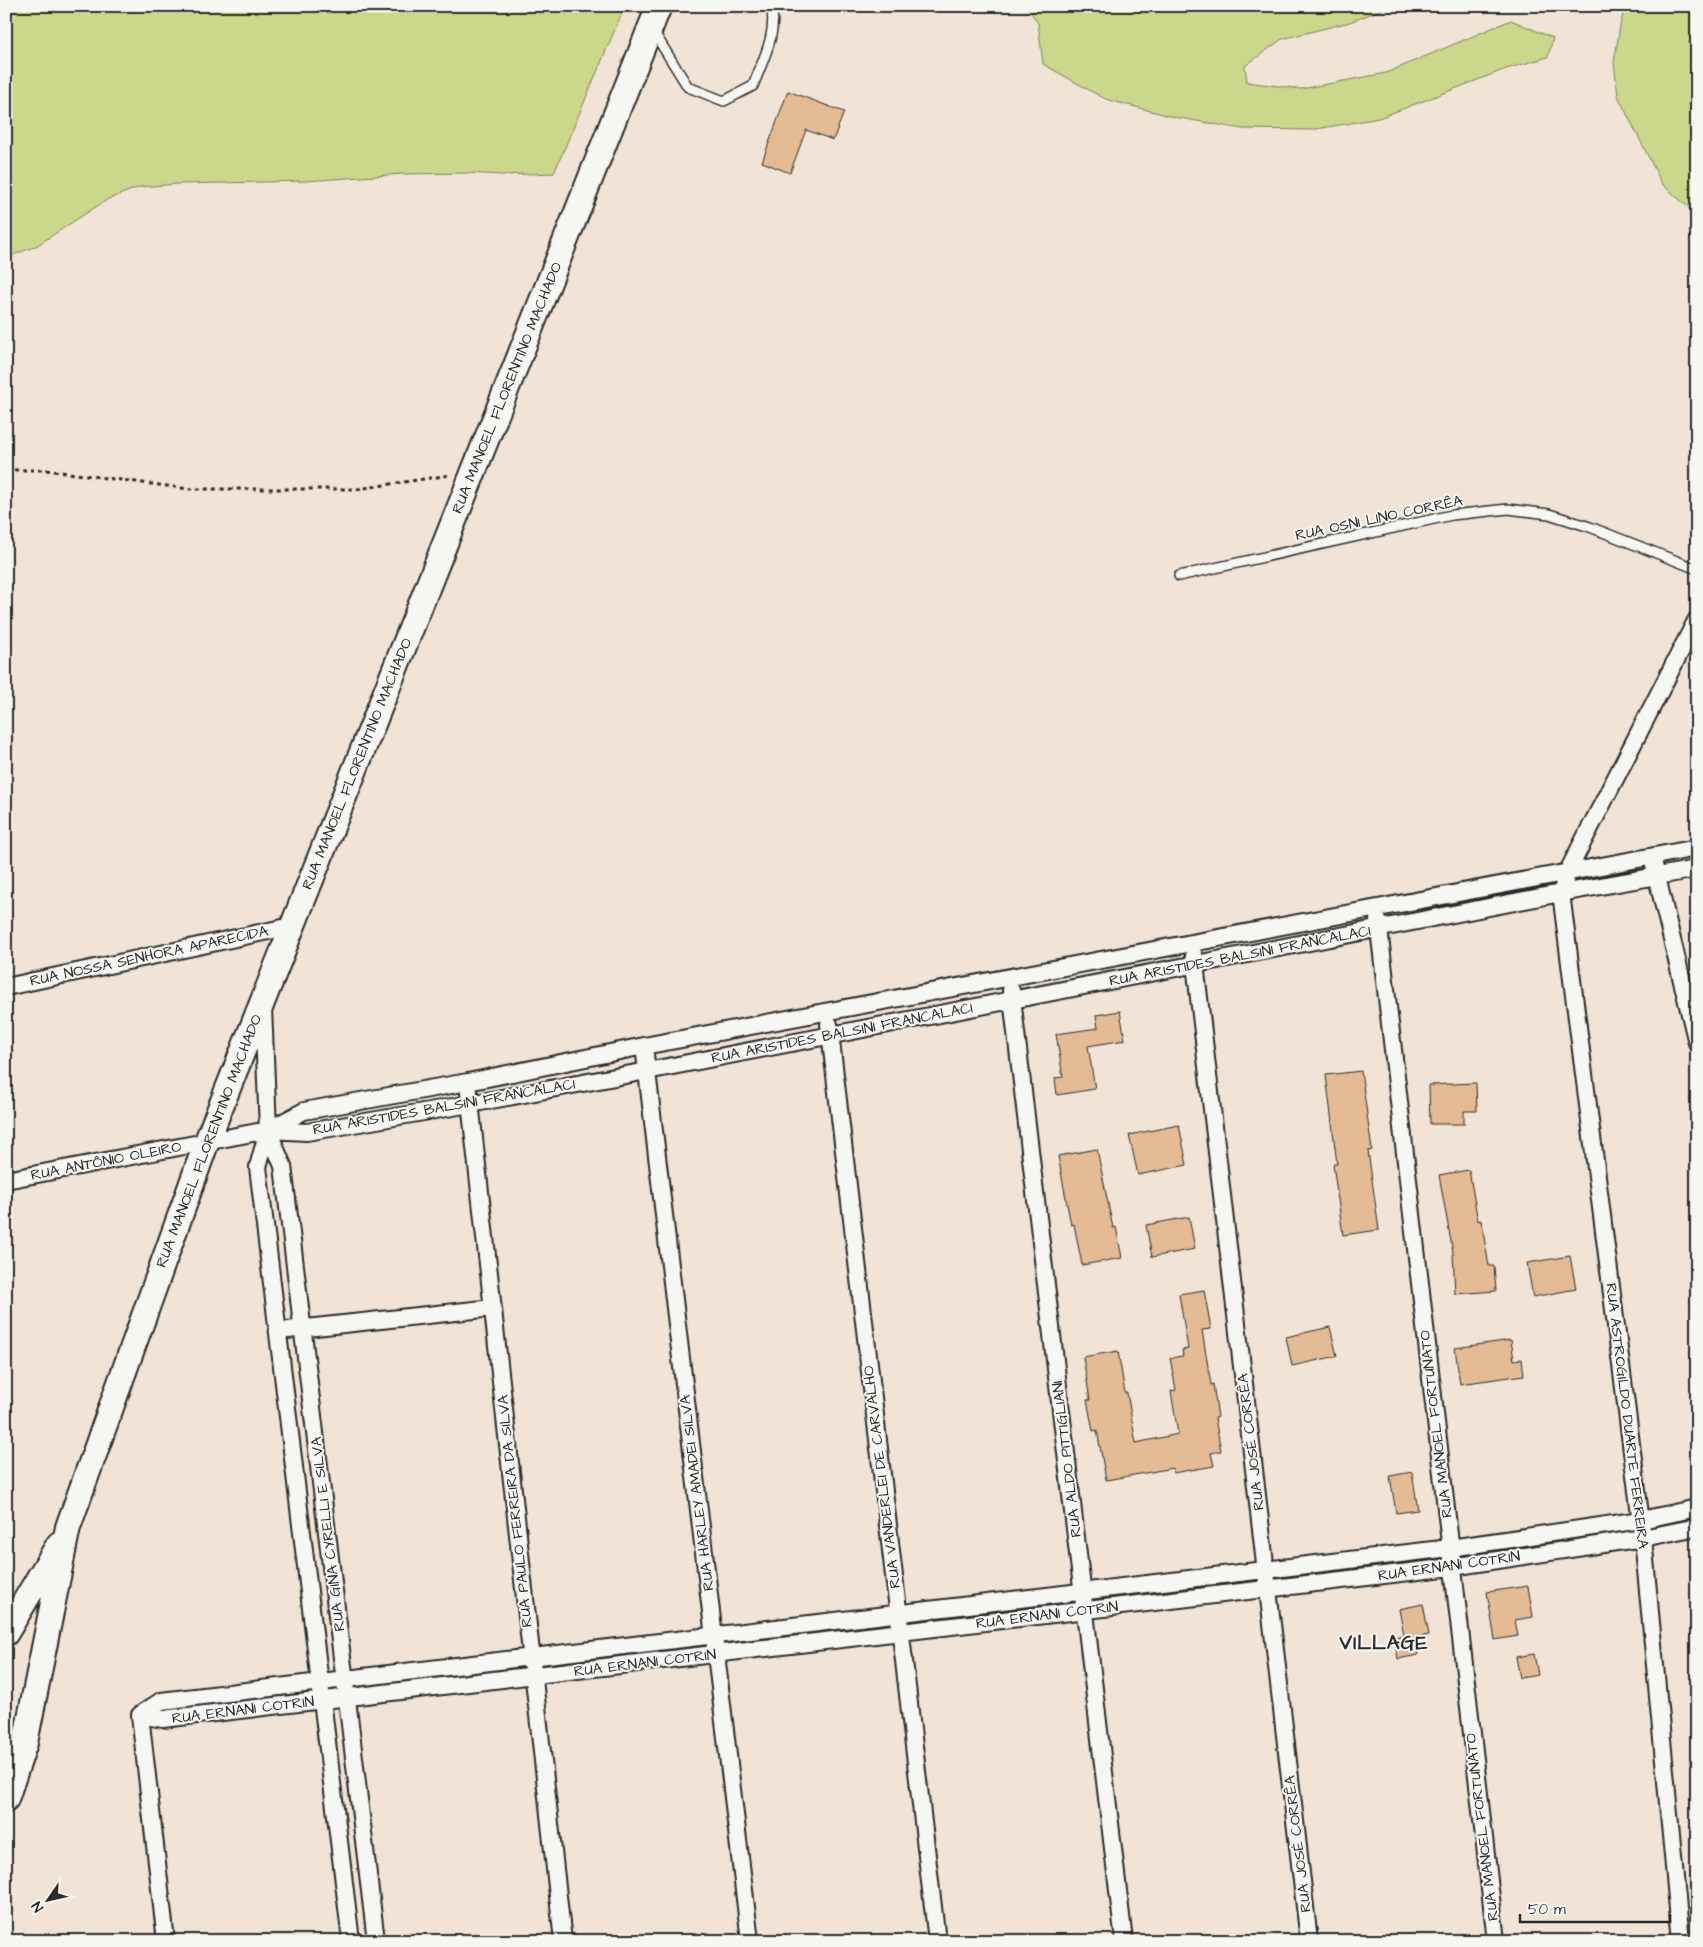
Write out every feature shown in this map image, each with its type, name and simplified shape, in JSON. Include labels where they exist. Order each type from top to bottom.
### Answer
[{"type":"main road","name":"RUA MANOEL FLORENTINO MACHADO","points":[[6,1798],[25,1742],[68,1527],[207,1141],[660,6]]},
{"type":"main road","name":"RUA MANOEL FLORENTINO MACHADO","points":[[6,1633],[68,1527]]},
{"type":"street","points":[[1561,893],[1568,871],[1697,619]]},
{"type":"street","name":"RUA ARISTIDES BALSINI FRANCALACI","points":[[268,1130],[304,1111],[468,1082],[644,1046],[828,1013],[1697,848]]},
{"type":"street","points":[[1652,856],[1697,1043]]},
{"type":"street","name":"RUA ARISTIDES BALSINI FRANCALACI","points":[[268,1130],[307,1132],[470,1104],[1379,930],[1561,893],[1697,869]]},
{"type":"street","name":"RUA ASTROGILDO DUARTE FERREIRA","points":[[1561,893],[1643,1538],[1681,1941]]},
{"type":"street","name":"RUA MANOEL FORTUNATO","points":[[1377,908],[1496,1941]]},
{"type":"street","name":"RUA NOSSA SENHORA APARECIDA","points":[[6,986],[292,926]]},
{"type":"street","name":"RUA JOSÉ CORRÊA","points":[[1192,943],[1309,1941]]},
{"type":"street","name":"RUA ALDO PITTIGLIANI","points":[[1009,978],[1124,1941]]},
{"type":"street","name":"RUA GINA CYRELLI E SILVA","points":[[263,1000],[268,1130],[258,1167],[351,1941]]},
{"type":"street","name":"RUA VANDERLEI DE CARVALHO","points":[[828,1013],[937,1941]]},
{"type":"street","name":"RUA HARLEY AMADEI SILVA","points":[[644,1046],[750,1941]]},
{"type":"street","name":"RUA PAULO FERREIRA DA SILVA","points":[[468,1082],[563,1941]]},
{"type":"street","name":"RUA GINA CYRELLI E SILVA","points":[[268,1130],[283,1166],[376,1941]]},
{"type":"street","name":"RUA ANTÔNIO OLEIRO","points":[[6,1180],[268,1130]]},
{"type":"street","points":[[278,1331],[493,1308]]},
{"type":"street","name":"RUA ERNANI COTRIN","points":[[140,1715],[161,1702],[345,1678],[1450,1548],[1640,1520],[1697,1508]]},
{"type":"street","name":"RUA ERNANI COTRIN","points":[[140,1715],[163,1719],[1452,1567],[1643,1538],[1697,1527]]},
{"type":"street","points":[[140,1715],[166,1941]]},
{"type":"lane","points":[[651,29],[688,87],[724,100],[753,86],[771,37],[772,13],[770,6]]},
{"type":"lane","name":"RUA OSNI LINO CORRÊA","points":[[1179,576],[1452,515],[1508,509],[1549,514],[1590,527],[1697,568]]},
{"type":"path","points":[[6,470],[46,470],[189,489],[358,489],[473,471]]},
{"type":"green space","points":[[6,6],[625,6],[554,173],[502,175],[468,173],[403,174],[306,181],[177,184],[140,187],[108,199],[36,246],[6,258]]},
{"type":"green space","points":[[1026,6],[1391,6],[1350,22],[1282,39],[1245,66],[1247,82],[1301,89],[1386,73],[1511,20],[1553,38],[1548,57],[1506,69],[1379,118],[1311,130],[1242,129],[1174,117],[1105,99],[1043,64],[1038,23]]},
{"type":"green space","points":[[1625,6],[1697,6],[1697,215],[1662,184],[1618,96],[1614,62]]},
{"type":"building","points":[[788,91],[844,112],[833,140],[806,130],[790,173],[762,162]]},
{"type":"building","points":[[1120,1011],[1125,1040],[1088,1046],[1095,1089],[1057,1095],[1055,1078],[1063,1077],[1056,1034],[1098,1028],[1096,1015]]},
{"type":"building","points":[[1361,1071],[1372,1150],[1368,1151],[1379,1230],[1343,1235],[1333,1164],[1337,1164],[1326,1075]]},
{"type":"building","points":[[1476,1083],[1477,1111],[1464,1111],[1464,1124],[1430,1124],[1429,1085]]},
{"type":"building","points":[[1179,1125],[1187,1165],[1138,1175],[1129,1135]]},
{"type":"building","points":[[1097,1149],[1113,1228],[1116,1227],[1122,1258],[1082,1265],[1074,1224],[1071,1225],[1058,1156]]},
{"type":"building","points":[[1469,1170],[1478,1221],[1481,1220],[1489,1266],[1494,1266],[1496,1291],[1455,1294],[1453,1253],[1439,1175]]},
{"type":"building","points":[[1189,1217],[1195,1249],[1152,1257],[1146,1225]]},
{"type":"building","points":[[1570,1256],[1576,1289],[1533,1297],[1527,1263]]},
{"type":"building","points":[[1204,1290],[1211,1329],[1202,1330],[1211,1385],[1213,1384],[1218,1417],[1215,1418],[1221,1451],[1211,1453],[1214,1466],[1173,1473],[1173,1468],[1106,1480],[1097,1430],[1093,1431],[1087,1400],[1090,1400],[1083,1357],[1118,1351],[1136,1443],[1178,1434],[1171,1391],[1176,1390],[1170,1358],[1183,1356],[1182,1350],[1188,1349],[1179,1294]]},
{"type":"building","points":[[1330,1327],[1337,1356],[1292,1366],[1286,1337]]},
{"type":"building","points":[[1511,1340],[1514,1360],[1522,1359],[1524,1375],[1460,1384],[1455,1348]]},
{"type":"building","points":[[1412,1472],[1418,1510],[1396,1513],[1390,1476]]},
{"type":"building","points":[[1528,1586],[1533,1617],[1515,1620],[1518,1636],[1495,1640],[1487,1592]]},
{"type":"building","points":[[1423,1604],[1429,1635],[1414,1638],[1418,1655],[1398,1659],[1394,1637],[1404,1635],[1399,1609]]},
{"type":"building","points":[[1534,1654],[1538,1675],[1520,1678],[1516,1657]]},
{"type":"district","name":"VILLAGE","points":[[1384,1643]]}]
